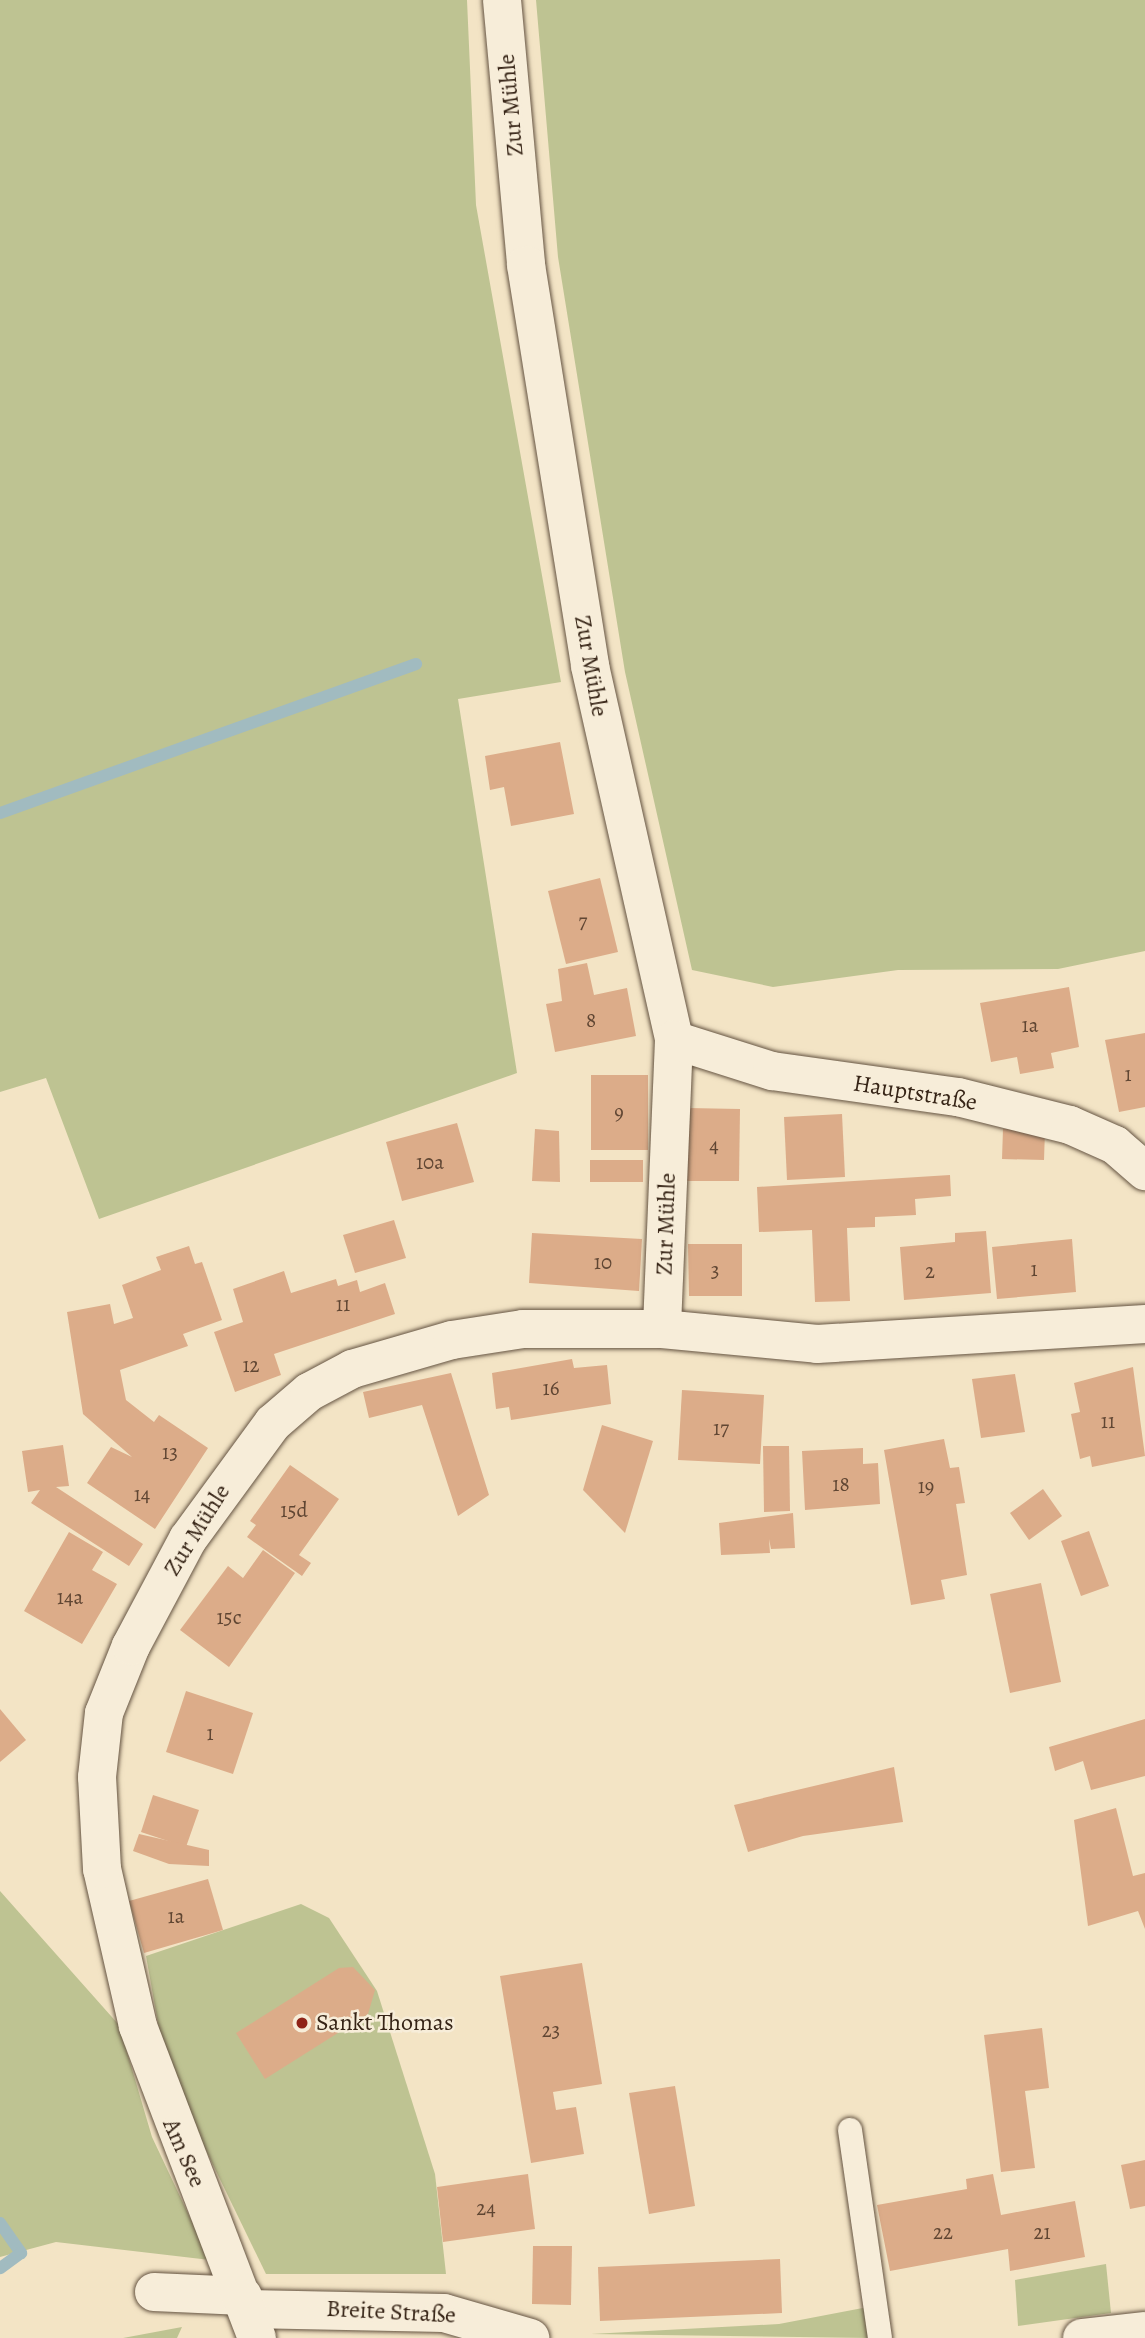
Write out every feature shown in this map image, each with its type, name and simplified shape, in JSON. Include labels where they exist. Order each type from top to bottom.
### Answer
[{"type":"street","name":"Zur Mühle","points":[[502,0],[526,265],[590,666],[674,1040],[662,1329]]},
{"type":"street","name":"Hauptstraße","points":[[674,1040],[772,1071],[957,1097],[1070,1125],[1115,1144],[1145,1171]]},
{"type":"street","name":"Zur Mühle","points":[[122,1964],[101,1853],[98,1744],[104,1713],[131,1646],[188,1539],[273,1423],[328,1380],[453,1340],[556,1327],[662,1329],[817,1344],[1145,1324]]},
{"type":"street","name":"Am See","points":[[122,1964],[161,2099],[249,2314]]},
{"type":"street","name":"Breite Straße","points":[[155,2292],[249,2314],[444,2313],[530,2338]]},
{"type":"street","points":[[1082,2338],[1145,2331]]},
{"type":"lane","points":[[850,2130],[880,2338]]},
{"type":"green space","points":[[0,0],[467,0],[476,205],[561,682],[458,699],[517,1073],[99,1219],[46,1078],[0,1092]]},
{"type":"green space","points":[[536,0],[1145,0],[1145,951],[1058,969],[898,970],[773,987],[692,970],[625,672],[558,257]]},
{"type":"green space","points":[[0,1891],[119,2025],[152,2137],[210,2260],[56,2242],[0,2257]]},
{"type":"green space","points":[[301,1904],[329,1918],[377,1991],[435,2174],[446,2274],[266,2274],[166,2068],[146,1956]]},
{"type":"green space","points":[[1106,2264],[1111,2313],[1018,2326],[1015,2280]]},
{"type":"green space","points":[[868,2307],[872,2338],[591,2334],[779,2324]]},
{"type":"green space","points":[[182,2327],[177,2338],[123,2338]]},
{"type":"building","points":[[560,742],[574,814],[511,826],[504,787],[490,790],[485,756]]},
{"type":"building","points":[[600,878],[618,952],[566,964],[548,891]]},
{"type":"building","points":[[587,963],[594,995],[627,988],[636,1036],[555,1052],[546,1004],[562,1001],[558,969]]},
{"type":"building","points":[[1069,987],[1079,1047],[1051,1053],[1054,1068],[1020,1074],[1017,1057],[991,1062],[980,1003]]},
{"type":"building","points":[[1145,1033],[1145,1107],[1119,1112],[1105,1040]]},
{"type":"building","points":[[591,1075],[648,1075],[648,1150],[591,1150]]},
{"type":"building","points":[[688,1108],[740,1109],[739,1181],[687,1181]]},
{"type":"building","points":[[842,1114],[845,1177],[787,1180],[784,1117]]},
{"type":"building","points":[[457,1123],[474,1182],[402,1201],[386,1142]]},
{"type":"building","points":[[535,1129],[559,1131],[560,1182],[532,1181]]},
{"type":"building","points":[[1003,1129],[1045,1130],[1044,1160],[1002,1159]]},
{"type":"building","points":[[590,1160],[643,1160],[643,1182],[590,1182]]},
{"type":"building","points":[[950,1175],[951,1196],[915,1199],[916,1215],[875,1217],[875,1227],[847,1228],[850,1301],[815,1302],[812,1230],[759,1232],[757,1187]]},
{"type":"building","points":[[394,1220],[406,1258],[355,1273],[343,1235]]},
{"type":"building","points":[[986,1231],[991,1293],[904,1300],[900,1247],[955,1242],[955,1233]]},
{"type":"building","points":[[532,1233],[642,1239],[639,1291],[529,1283]]},
{"type":"building","points":[[1072,1239],[1076,1292],[997,1299],[992,1247]]},
{"type":"building","points":[[688,1244],[742,1244],[742,1296],[689,1296]]},
{"type":"building","points":[[189,1246],[195,1264],[202,1262],[222,1320],[183,1334],[188,1346],[120,1370],[126,1400],[154,1422],[159,1415],[208,1448],[155,1529],[87,1483],[111,1447],[132,1457],[83,1414],[67,1312],[110,1304],[114,1324],[133,1318],[122,1285],[161,1270],[156,1257]]},
{"type":"building","points":[[284,1271],[291,1293],[336,1279],[338,1286],[357,1280],[360,1292],[385,1283],[395,1314],[274,1354],[281,1375],[235,1392],[214,1332],[243,1322],[233,1289]]},
{"type":"building","points":[[572,1359],[574,1368],[607,1365],[611,1404],[511,1420],[509,1407],[496,1409],[492,1373]]},
{"type":"building","points":[[1133,1367],[1145,1456],[1092,1467],[1090,1456],[1080,1459],[1071,1414],[1080,1412],[1074,1383]]},
{"type":"building","points":[[451,1373],[489,1495],[458,1516],[422,1405],[369,1418],[363,1392]]},
{"type":"building","points":[[1015,1374],[1025,1432],[981,1438],[972,1379]]},
{"type":"building","points":[[682,1390],[764,1395],[760,1464],[678,1460]]},
{"type":"building","points":[[602,1425],[653,1441],[625,1533],[583,1490]]},
{"type":"building","points":[[944,1439],[950,1468],[959,1467],[965,1503],[956,1504],[967,1575],[941,1580],[945,1599],[911,1605],[884,1450]]},
{"type":"building","points":[[63,1445],[69,1486],[56,1487],[143,1544],[129,1566],[31,1503],[40,1490],[28,1492],[22,1451]]},
{"type":"building","points":[[763,1446],[789,1446],[790,1511],[764,1512]]},
{"type":"building","points":[[863,1448],[863,1464],[878,1463],[880,1504],[805,1510],[802,1451]]},
{"type":"building","points":[[290,1465],[339,1499],[299,1555],[311,1563],[302,1576],[247,1537],[256,1525],[250,1521]]},
{"type":"building","points":[[1043,1489],[1062,1516],[1029,1540],[1010,1513]]},
{"type":"building","points":[[793,1513],[795,1548],[771,1549],[769,1539],[770,1553],[721,1555],[719,1523]]},
{"type":"building","points":[[1089,1531],[1109,1586],[1081,1596],[1061,1541]]},
{"type":"building","points":[[69,1532],[103,1552],[92,1570],[117,1584],[82,1644],[24,1611]]},
{"type":"building","points":[[263,1550],[295,1573],[229,1667],[180,1630],[228,1566],[243,1578]]},
{"type":"building","points":[[1041,1583],[1061,1682],[1010,1693],[990,1594]]},
{"type":"building","points":[[186,1691],[253,1713],[233,1774],[166,1752]]},
{"type":"building","points":[[0,1709],[26,1740],[0,1762]]},
{"type":"building","points":[[1145,1719],[1145,1776],[1091,1790],[1083,1761],[1055,1771],[1049,1747]]},
{"type":"building","points":[[894,1767],[903,1822],[803,1836],[748,1852],[734,1805]]},
{"type":"building","points":[[153,1795],[199,1810],[186,1847],[141,1832]]},
{"type":"building","points":[[1116,1808],[1133,1876],[1145,1873],[1145,1929],[1138,1911],[1088,1926],[1074,1820]]},
{"type":"building","points":[[139,1834],[209,1850],[209,1866],[169,1864],[133,1851]]},
{"type":"building","points":[[208,1879],[223,1930],[144,1953],[129,1901]]},
{"type":"building","points":[[582,1963],[602,2084],[553,2092],[556,2110],[576,2107],[584,2154],[531,2163],[500,1976]]},
{"type":"building","name":"Sankt Thomas","points":[[353,1967],[375,1990],[368,2014],[265,2079],[236,2033],[339,1968]]},
{"type":"building","points":[[1042,2028],[1049,2088],[1025,2091],[1035,2168],[1001,2172],[984,2035]]},
{"type":"building","points":[[675,2086],[695,2206],[649,2214],[629,2093]]},
{"type":"building","points":[[1145,2160],[1145,2206],[1130,2209],[1121,2165]]},
{"type":"building","points":[[528,2174],[535,2229],[443,2242],[437,2187]]},
{"type":"building","points":[[993,2174],[1001,2215],[1075,2201],[1085,2257],[1010,2271],[1008,2249],[890,2271],[877,2205],[967,2189],[966,2179]]},
{"type":"building","points":[[533,2246],[572,2246],[571,2305],[532,2304]]},
{"type":"building","points":[[780,2259],[782,2313],[600,2321],[598,2267]]},
{"type":"waterway","points":[[0,813],[416,664]]},
{"type":"waterway","points":[[0,2223],[21,2253],[0,2268]]},
{"type":"place","name":"Sankt Thomas","points":[[302,2023]]}]
